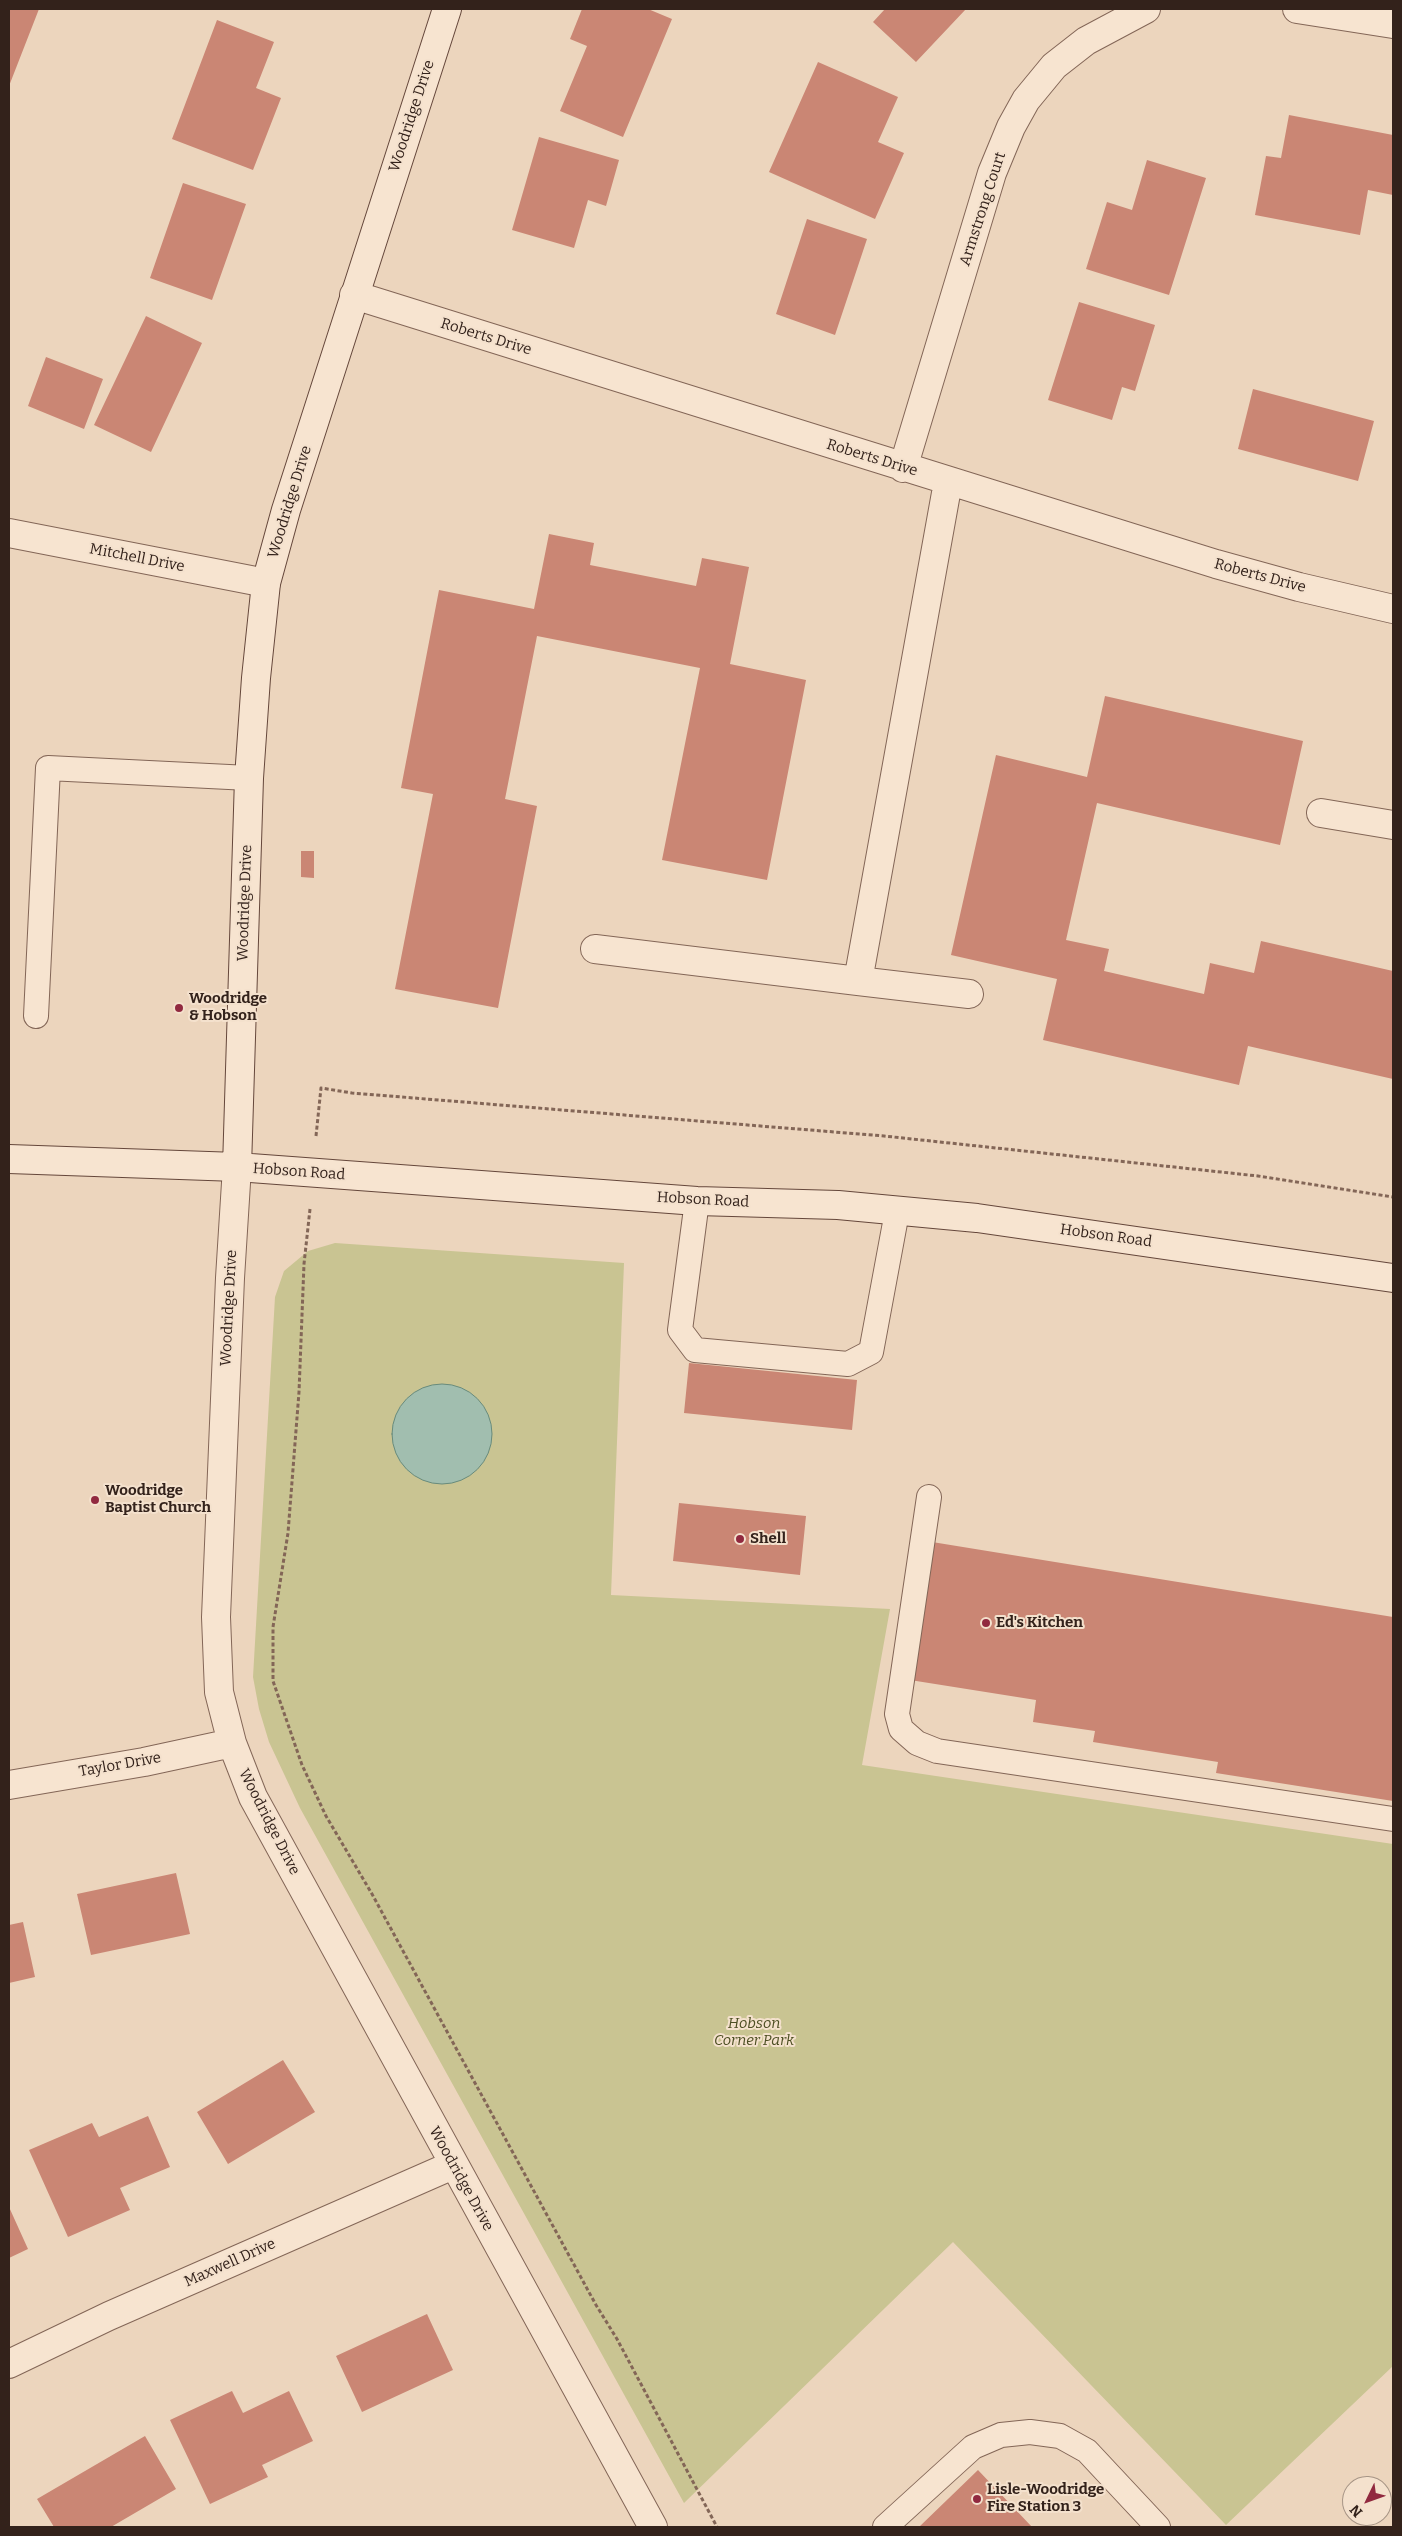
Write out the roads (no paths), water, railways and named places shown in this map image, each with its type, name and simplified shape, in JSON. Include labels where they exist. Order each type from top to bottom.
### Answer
[{"type":"street","name":"Woodridge Drive","points":[[447,9],[286,510],[266,583],[256,678],[249,778],[237,1167],[216,1617],[219,1692],[232,1743],[253,1797],[653,2527]]},
{"type":"street","name":"Armstrong Court","points":[[903,468],[992,173],[1011,127],[1026,100],[1054,66],[1086,41],[1146,9]]},
{"type":"street","points":[[1297,9],[1393,24]]},
{"type":"street","name":"Roberts Drive","points":[[354,295],[903,468],[1216,564],[1299,587],[1393,609]]},
{"type":"street","points":[[858,981],[948,482]]},
{"type":"street","name":"Mitchell Drive","points":[[9,533],[266,583]]},
{"type":"street","points":[[1320,813],[1393,825]]},
{"type":"street","points":[[594,949],[969,994]]},
{"type":"street","name":"Hobson Road","points":[[9,1159],[237,1167],[696,1202],[838,1205],[896,1212],[977,1218],[1393,1278]]},
{"type":"street","name":"Taylor Drive","points":[[9,1784],[144,1762],[232,1743]]},
{"type":"street","name":"Maxwell Drive","points":[[9,2364],[109,2316],[453,2164]]},
{"type":"lane","points":[[36,1016],[48,768],[249,778]]},
{"type":"lane","points":[[696,1202],[680,1330],[695,1350],[848,1364],[870,1352],[896,1212]]},
{"type":"lane","points":[[929,1496],[897,1714],[901,1729],[917,1743],[937,1751],[1393,1820]]},
{"type":"lane","points":[[885,2527],[973,2447],[1000,2435],[1030,2432],[1060,2436],[1087,2451],[1158,2527]]},
{"type":"place","name":"Woodridge & Hobson","points":[[179,1008]]},
{"type":"place","name":"Woodridge Baptist Church","points":[[95,1500]]},
{"type":"place","name":"Shell","points":[[740,1539]]},
{"type":"place","name":"Ed's Kitchen","points":[[986,1623]]},
{"type":"place","name":"Lisle-Woodridge Fire Station 3","points":[[977,2499]]},
{"type":"park label","name":"Hobson Corner Park","points":[[754,2032]]}]
